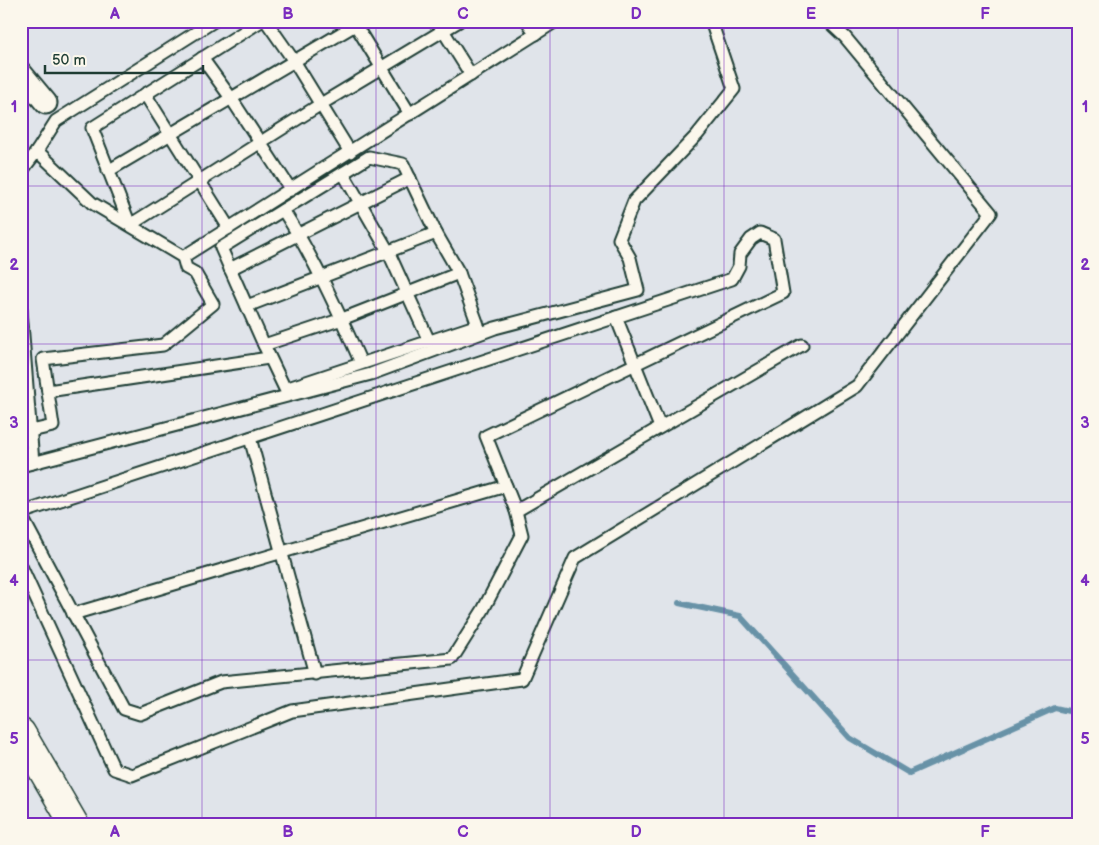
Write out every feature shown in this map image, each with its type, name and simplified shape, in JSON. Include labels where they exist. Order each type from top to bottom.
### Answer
[{"type":"main road","points":[[21,733],[74,824]]},
{"type":"street","points":[[21,73],[46,103]]},
{"type":"lane","points":[[21,172],[37,152],[56,121],[214,21]]},
{"type":"lane","points":[[130,225],[92,128],[261,21]]},
{"type":"lane","points":[[266,21],[294,61],[350,152]]},
{"type":"lane","points":[[130,225],[381,68],[440,26],[458,21]]},
{"type":"lane","points":[[528,21],[536,34]]},
{"type":"lane","points":[[183,257],[556,21]]},
{"type":"lane","points":[[21,466],[371,374],[495,328],[638,290],[630,258],[619,239],[634,201],[697,135],[734,89],[711,21]]},
{"type":"lane","points":[[21,566],[114,769],[132,775],[292,710],[522,679],[576,558],[857,386],[991,213],[845,36],[828,21]]},
{"type":"lane","points":[[108,171],[357,22],[381,68],[410,114]]},
{"type":"lane","points":[[440,26],[471,75]]},
{"type":"lane","points":[[202,58],[231,98],[290,190]]},
{"type":"lane","points":[[145,94],[229,228]]},
{"type":"lane","points":[[31,431],[54,426],[42,359],[163,345],[213,304],[195,273],[186,268],[183,257],[92,203],[37,152]]},
{"type":"lane","points":[[369,157],[404,164],[410,178],[436,233],[459,273],[478,325],[285,388],[269,358],[221,248],[369,157]]},
{"type":"lane","points":[[343,173],[388,251],[429,341]]},
{"type":"lane","points":[[230,269],[410,178]]},
{"type":"lane","points":[[283,210],[299,234],[342,319],[361,363]]},
{"type":"lane","points":[[247,306],[436,233]]},
{"type":"lane","points":[[760,233],[774,240],[783,293],[486,436],[516,510],[522,535],[483,610],[452,659],[220,682],[140,714],[124,710],[21,514],[616,317],[732,279],[739,266],[740,254],[751,239],[760,233]]},
{"type":"lane","points":[[264,345],[342,319],[459,273]]},
{"type":"lane","points":[[616,317],[660,427]]},
{"type":"lane","points":[[22,318],[33,463]]},
{"type":"lane","points":[[516,510],[802,345]]},
{"type":"lane","points":[[48,391],[269,358]]},
{"type":"lane","points":[[250,438],[315,674]]},
{"type":"lane","points":[[74,614],[506,486]]},
{"type":"waterway","points":[[679,603],[740,616],[850,738],[909,773],[1055,708],[1078,713]]}]
